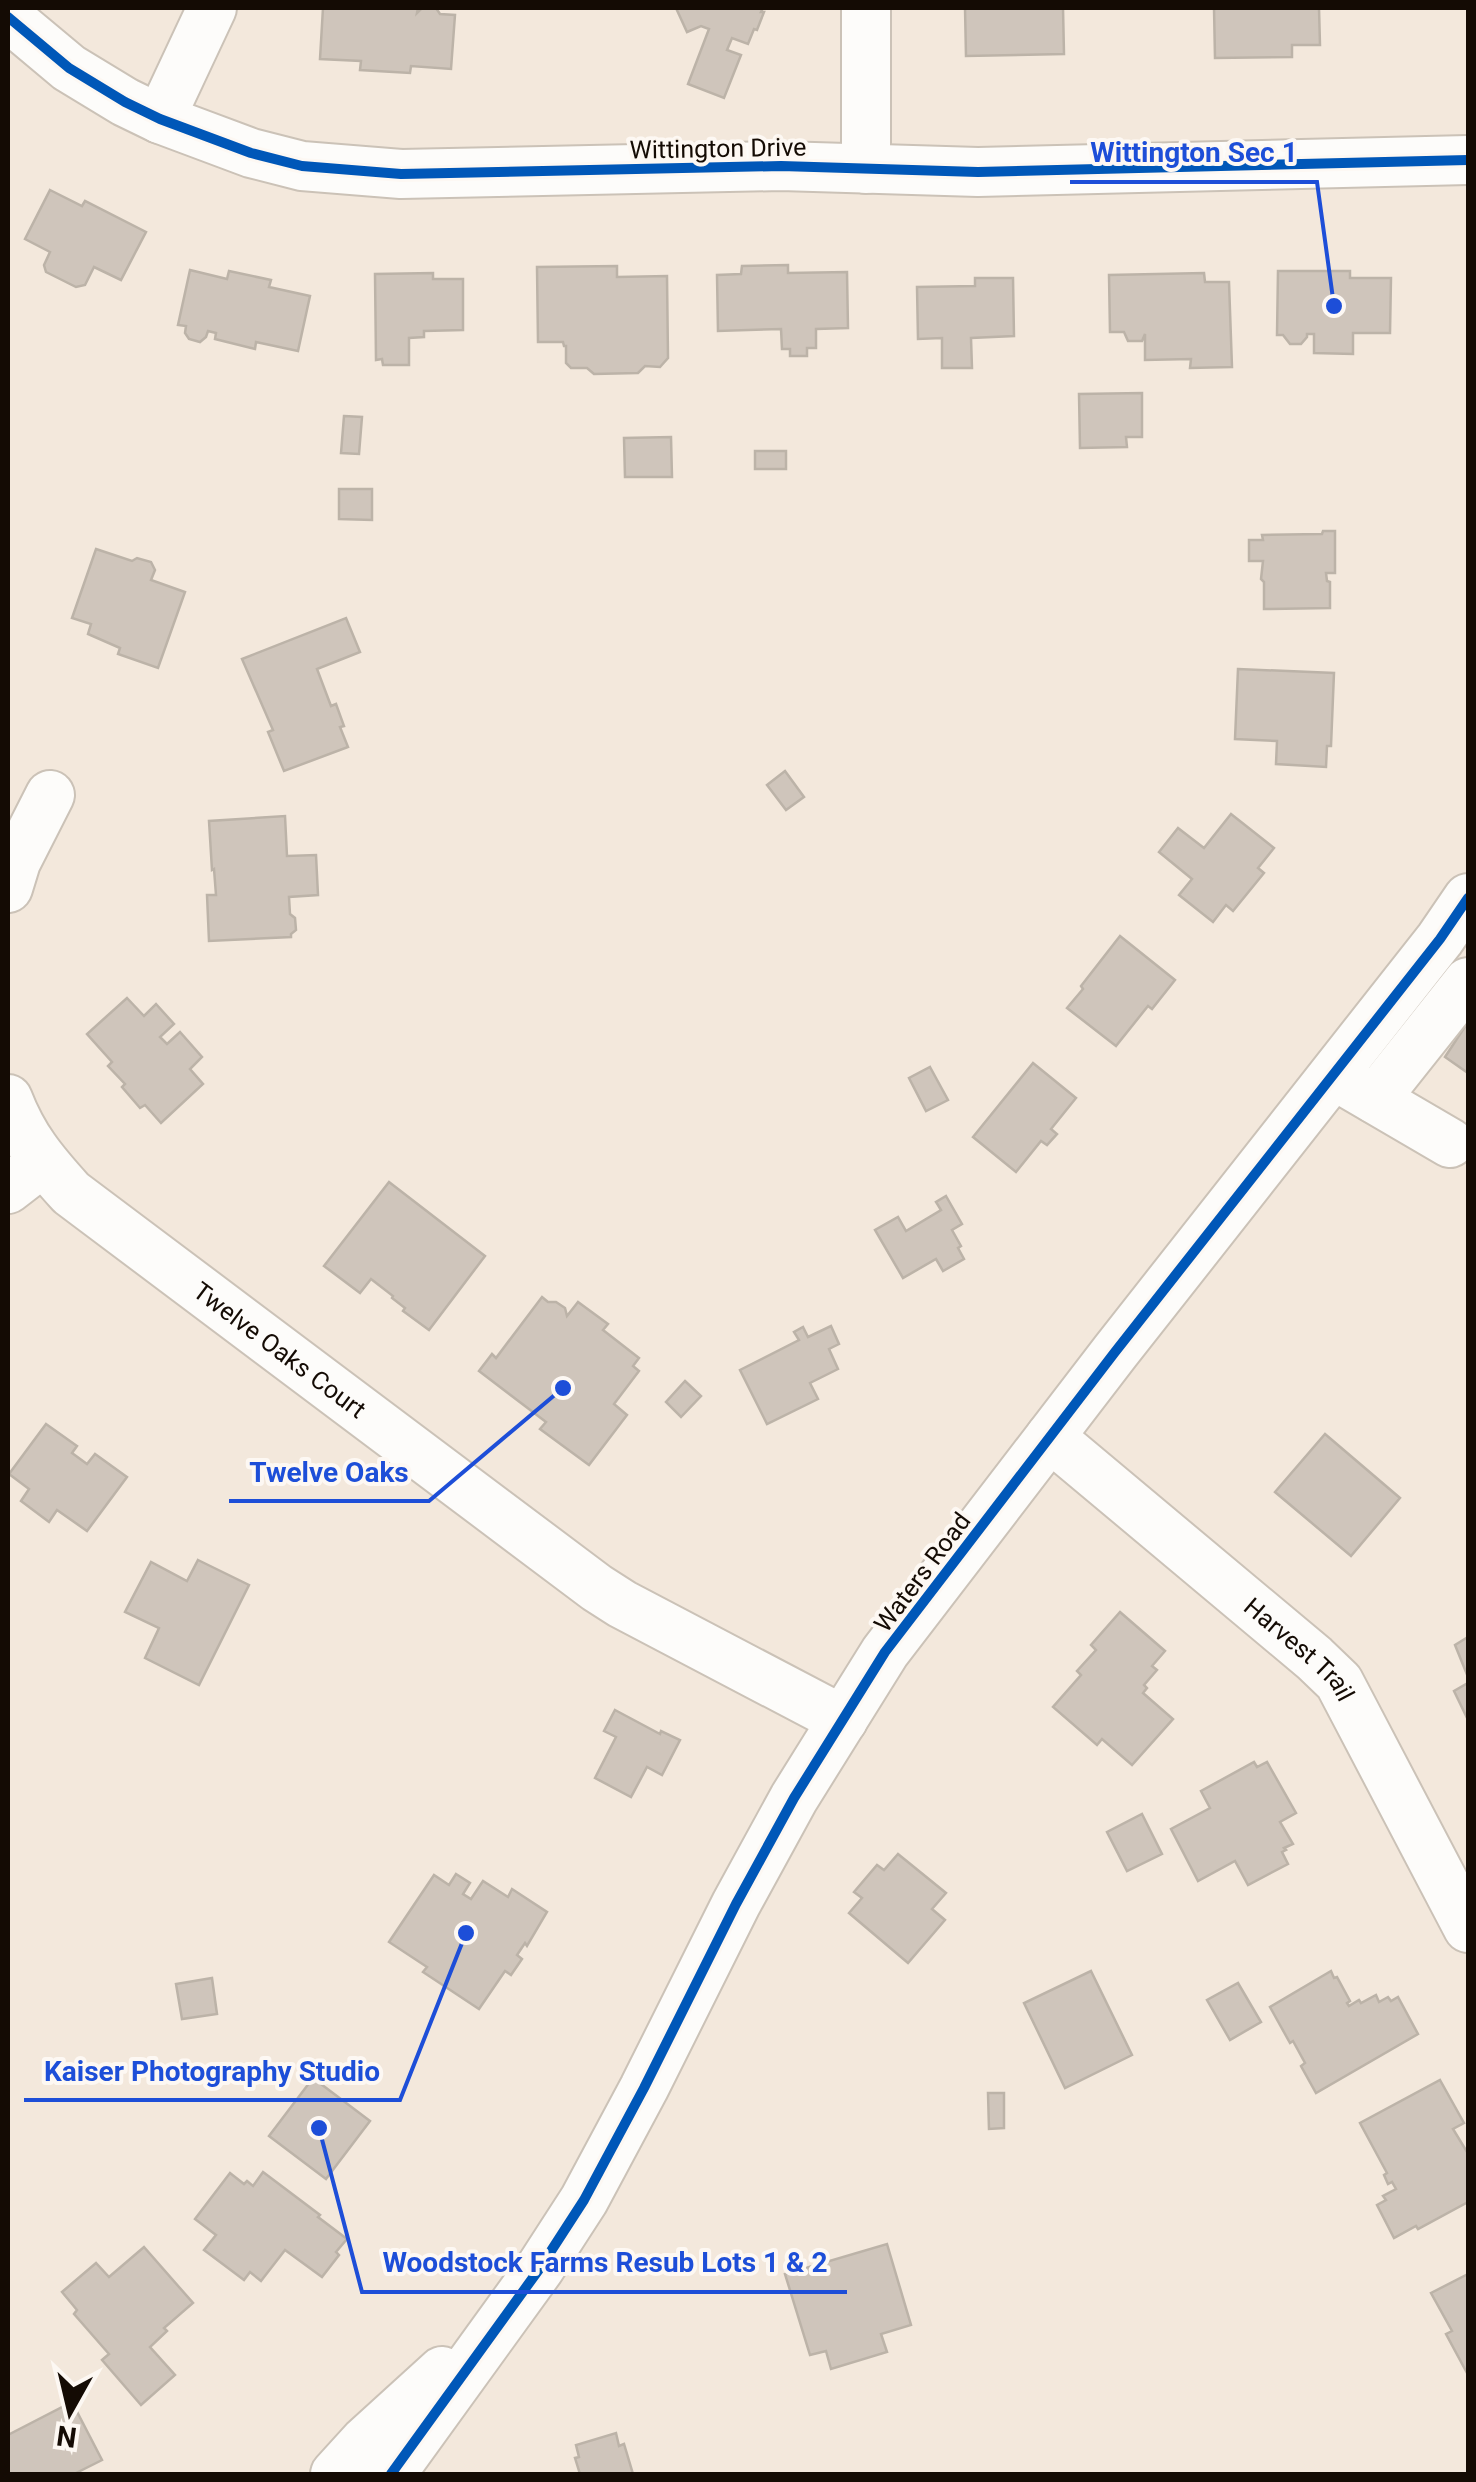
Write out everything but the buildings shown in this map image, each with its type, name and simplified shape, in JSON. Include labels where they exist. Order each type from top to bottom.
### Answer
[{"type":"street","points":[[160,120],[212,8]]},
{"type":"street","points":[[866,8],[866,169]]},
{"type":"street","name":"Wittington Drive","points":[[8,16],[69,68],[160,120],[251,153],[302,166],[401,174],[781,166],[998,171],[1468,160]]},
{"type":"street","points":[[8,888],[16,862],[50,795]]},
{"type":"street","name":"Waters Road","points":[[391,2474],[540,2268],[584,2200],[794,1798],[886,1652],[1468,898]]},
{"type":"street","points":[[1375,1099],[1468,982]]},
{"type":"street","points":[[1333,1074],[1450,1142]]},
{"type":"street","name":"Twelve Oaks Court","points":[[8,1098],[18,1126],[36,1154],[26,1176],[70,1192],[597,1588],[843,1720]]},
{"type":"street","name":"Harvest Trail","points":[[1050,1436],[1339,1682],[1468,1928]]},
{"type":"street","name":"Waters Road","points":[[335,2474],[376,2430],[509,2312]]},
{"type":"cycle path","points":[[8,17],[69,68],[125,102],[251,153],[302,166],[401,174],[781,166],[978,172],[1468,160]]},
{"type":"cycle path","points":[[391,2474],[540,2268],[584,2200],[794,1798],[885,1652],[1468,898]]},
{"type":"place","name":"Wittington Sec 1","points":[[1334,306]]},
{"type":"place","name":"Twelve Oaks","points":[[563,1388]]},
{"type":"place","name":"Kaiser Photography Studio","points":[[466,1933]]},
{"type":"place","name":"Woodstock Farms Resub Lots 1 & 2","points":[[319,2128]]}]
